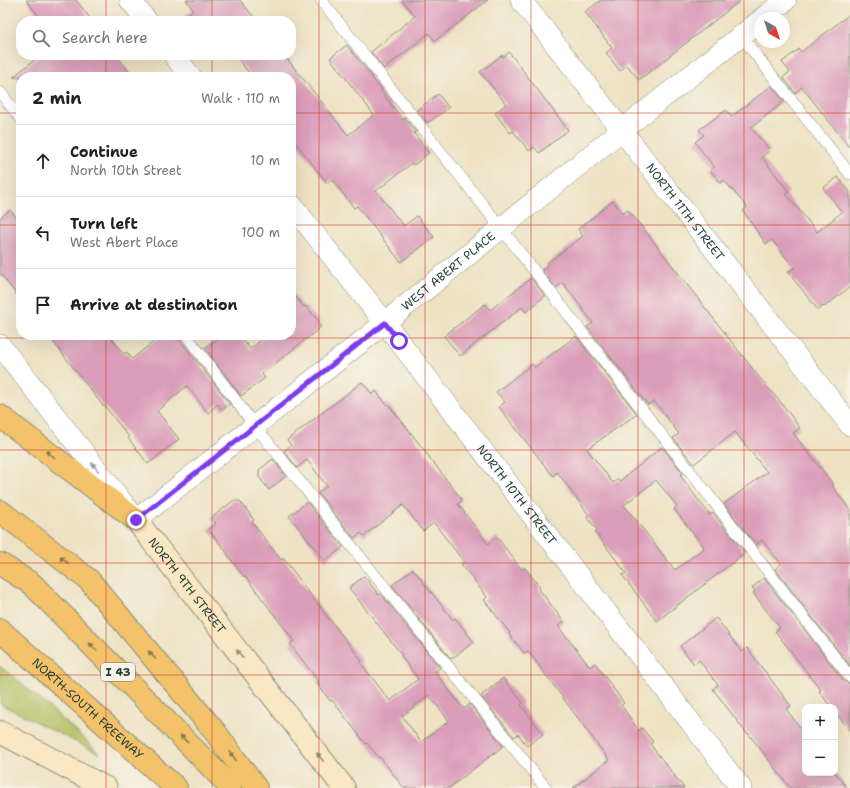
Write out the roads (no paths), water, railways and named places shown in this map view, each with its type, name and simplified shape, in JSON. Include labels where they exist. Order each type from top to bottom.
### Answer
[{"type":"highway","points":[[0,416],[136,520]]},
{"type":"highway","points":[[0,511],[90,580],[216,733],[256,788]]},
{"type":"highway","name":"I 43","points":[[0,564],[32,584],[222,778],[230,788]]},
{"type":"highway","name":"NORTH-SOUTH FREEWAY","points":[[0,630],[176,788]]},
{"type":"street","points":[[130,0],[143,16]]},
{"type":"street","name":"NORTH 11TH STREET","points":[[521,0],[850,425]]},
{"type":"street","points":[[771,12],[786,0]]},
{"type":"street","name":"WEST ABERT PLACE","points":[[136,520],[385,323],[622,130],[754,25]]},
{"type":"street","points":[[178,60],[187,72]]},
{"type":"street","name":"NORTH 10TH STREET","points":[[296,210],[385,323],[741,788]]},
{"type":"street","name":"NORTH 9TH STREET","points":[[0,345],[344,788]]},
{"type":"street","points":[[0,732],[106,788]]},
{"type":"lane","points":[[321,0],[501,228],[850,677]]},
{"type":"lane","points":[[741,36],[850,174]]},
{"type":"lane","points":[[0,92],[16,113]]},
{"type":"lane","points":[[190,340],[255,426],[546,788]]}]
